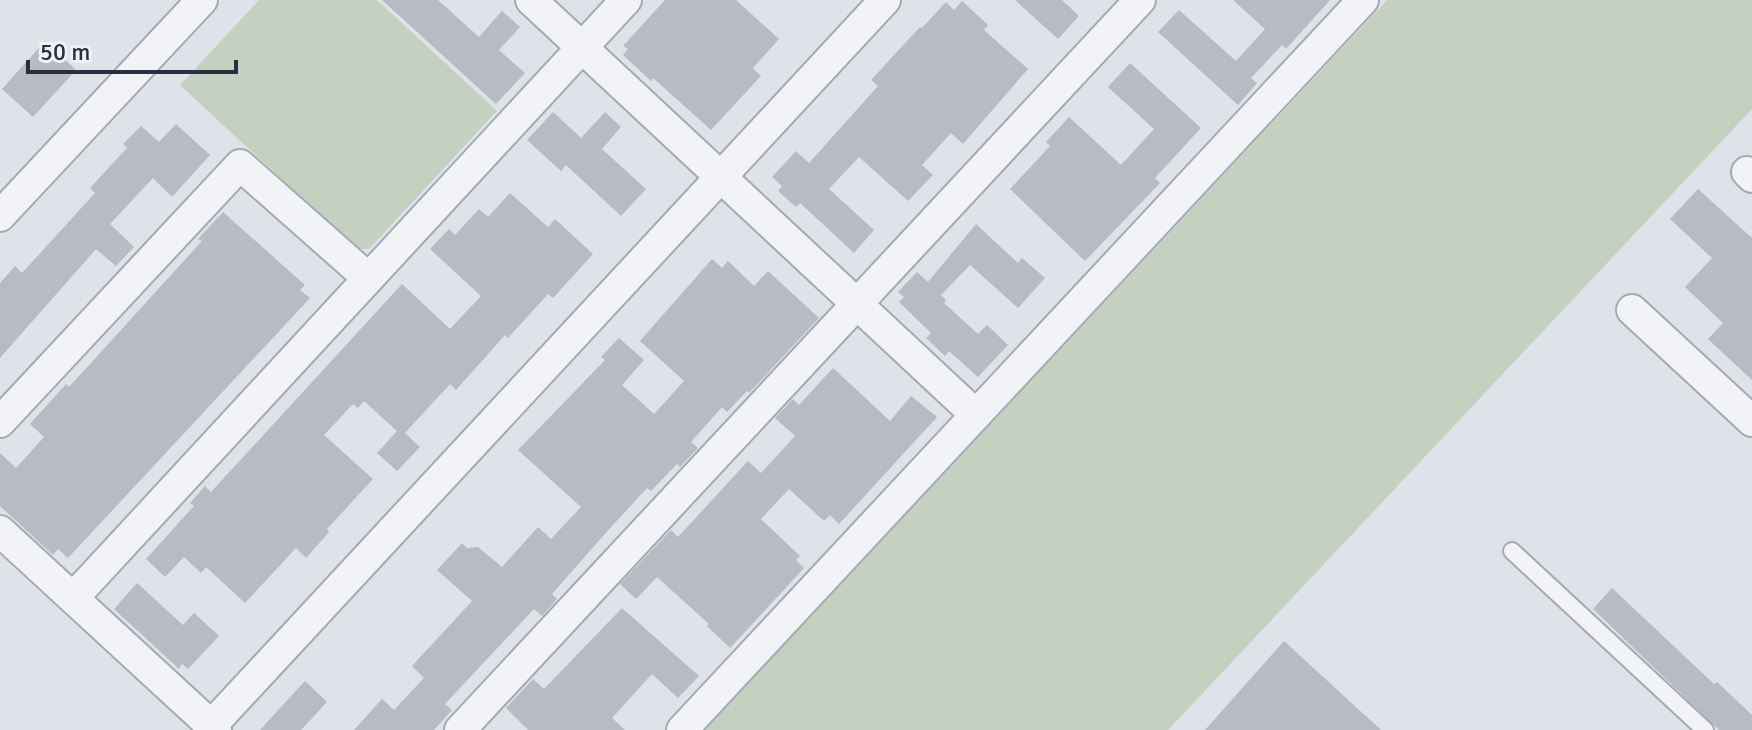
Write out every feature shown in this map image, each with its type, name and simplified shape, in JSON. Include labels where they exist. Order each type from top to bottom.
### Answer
[{"type":"street","points":[[0,216],[202,0]]},
{"type":"street","points":[[531,0],[976,415]]},
{"type":"street","points":[[73,598],[626,0]]},
{"type":"street","points":[[0,531],[214,728],[885,0]]},
{"type":"street","points":[[460,730],[1140,0]]},
{"type":"street","points":[[682,730],[1363,0]]},
{"type":"street","points":[[0,422],[240,165],[368,278]]},
{"type":"street","points":[[1632,310],[1752,421]]},
{"type":"lane","points":[[1512,551],[1705,730]]},
{"type":"green space","points":[[259,0],[377,0],[497,111],[369,249],[357,249],[180,85]]},
{"type":"green space","points":[[1387,0],[1752,0],[1752,109],[1168,730],[705,730]]},
{"type":"building","points":[[382,0],[438,0],[479,37],[502,11],[520,27],[499,50],[525,73],[496,104]]},
{"type":"building","points":[[665,0],[736,0],[779,39],[753,68],[761,76],[711,130],[623,55],[628,49],[623,46]]},
{"type":"building","points":[[1015,0],[1062,0],[1079,16],[1058,39]]},
{"type":"building","points":[[1233,0],[1330,0],[1286,49],[1282,45],[1251,78],[1257,83],[1238,105],[1158,32],[1179,10],[1236,61],[1265,29]]},
{"type":"building","points":[[962,1],[988,25],[984,30],[1028,69],[963,144],[951,133],[922,165],[933,175],[908,201],[859,157],[829,189],[874,230],[854,253],[800,203],[796,207],[778,191],[782,186],[772,177],[796,151],[809,163],[878,86],[871,80],[920,27],[946,2],[954,10]]},
{"type":"building","points":[[45,41],[76,70],[33,117],[2,89]]},
{"type":"building","points":[[1130,63],[1201,128],[1155,178],[1160,183],[1085,261],[1010,189],[1050,146],[1046,142],[1069,117],[1121,165],[1154,129],[1108,87]]},
{"type":"building","points":[[553,112],[581,138],[605,112],[621,127],[602,149],[646,189],[621,216],[566,165],[561,171],[527,140]]},
{"type":"building","points":[[176,124],[210,155],[172,197],[153,178],[110,224],[134,247],[116,266],[96,249],[0,358],[0,283],[15,266],[22,273],[95,193],[90,188],[127,148],[123,144],[141,126],[159,142]]},
{"type":"building","points":[[1698,189],[1752,238],[1752,380],[1708,339],[1723,323],[1685,287],[1712,258],[1670,219]]},
{"type":"building","points":[[510,193],[548,227],[555,219],[593,254],[553,298],[548,294],[508,338],[505,335],[456,390],[450,384],[405,433],[420,447],[397,471],[377,453],[397,431],[364,401],[358,408],[353,404],[324,435],[373,479],[327,529],[329,532],[306,558],[296,548],[245,603],[206,567],[201,573],[184,557],[165,577],[146,559],[194,506],[190,503],[205,486],[211,492],[402,284],[450,329],[481,296],[430,249],[449,229],[455,235],[479,209],[488,217]]},
{"type":"building","points":[[223,212],[305,285],[300,290],[310,298],[68,558],[58,549],[53,555],[0,506],[0,453],[16,468],[44,437],[30,424],[66,384],[69,387],[202,241],[198,239]]},
{"type":"building","points":[[976,224],[1018,263],[1022,258],[1045,278],[1018,308],[970,265],[941,295],[946,300],[944,303],[978,334],[987,325],[1008,345],[978,377],[949,351],[945,356],[926,338],[931,333],[899,302],[904,297],[898,292],[917,272],[928,282]]},
{"type":"building","points":[[712,259],[722,268],[728,261],[754,286],[768,271],[819,318],[749,393],[747,391],[727,412],[722,407],[691,442],[698,448],[651,491],[647,488],[552,594],[557,599],[542,616],[534,609],[445,704],[452,710],[434,730],[354,730],[382,699],[394,710],[424,678],[412,666],[472,601],[437,570],[462,543],[467,548],[478,547],[502,567],[538,527],[551,539],[581,507],[518,450],[605,360],[601,357],[619,338],[644,360],[622,385],[654,414],[684,381],[640,341]]},
{"type":"building","points":[[833,368],[890,421],[911,396],[937,417],[839,524],[830,515],[824,521],[789,489],[761,519],[800,556],[796,560],[804,568],[730,648],[707,626],[709,624],[657,577],[636,599],[620,584],[671,530],[678,537],[748,461],[761,473],[795,436],[775,418],[793,399],[799,405]]},
{"type":"building","points":[[137,583],[183,625],[194,613],[219,636],[188,669],[182,664],[179,669],[114,609]]},
{"type":"building","points":[[1612,588],[1714,684],[1717,682],[1752,715],[1752,730],[1719,730],[1593,609]]},
{"type":"building","points":[[622,608],[699,676],[678,698],[652,674],[612,718],[625,730],[528,730],[506,708],[533,679],[544,689]]},
{"type":"building","points":[[1284,641],[1381,730],[1205,730]]},
{"type":"building","points":[[305,681],[327,702],[301,730],[260,730]]}]
